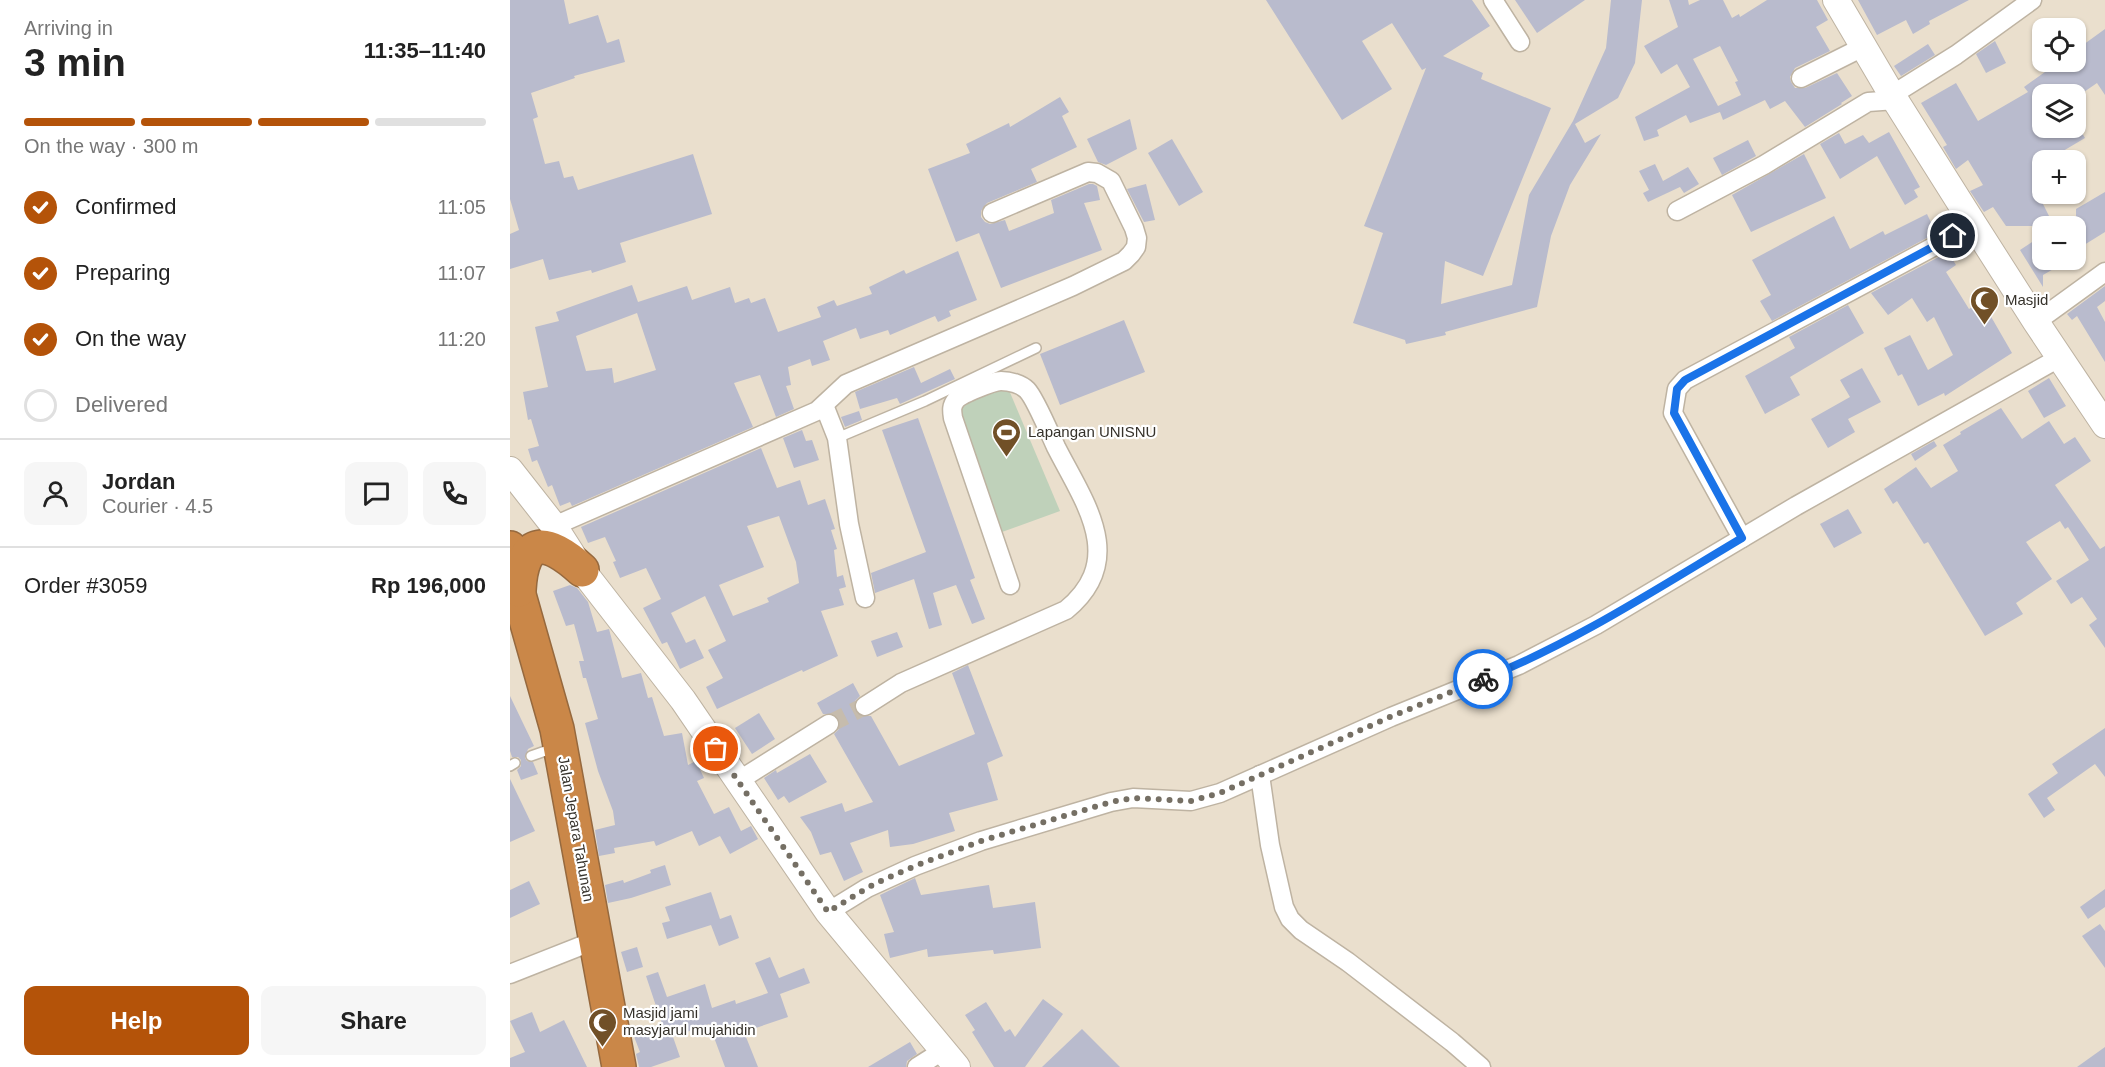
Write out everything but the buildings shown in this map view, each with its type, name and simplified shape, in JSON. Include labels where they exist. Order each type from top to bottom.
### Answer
[{"type":"highway","points":[[519,595],[522,564],[533,550],[544,546],[561,552],[582,570]]},
{"type":"highway","name":"Jalan Jepara Tahunan","points":[[510,548],[545,751],[596,940],[619,1067]]},
{"type":"main road","points":[[1836,0],[1974,225],[2105,425]]},
{"type":"main road","points":[[510,470],[554,526],[582,570],[683,700],[828,912],[951,1058]]},
{"type":"street","points":[[1493,0],[1520,42]]},
{"type":"street","points":[[1677,211],[1764,165],[1868,102],[1894,97],[2032,0]]},
{"type":"street","points":[[1801,78],[1863,47]]},
{"type":"street","points":[[554,526],[818,411],[846,384],[1072,286],[1124,261],[1136,247],[1137,238],[1134,228],[1111,181],[1097,173],[1088,172],[992,213]]},
{"type":"street","points":[[1742,538],[1674,413],[1677,389],[1685,380],[1974,225]]},
{"type":"street","points":[[2036,322],[2105,272]]},
{"type":"street","points":[[828,912],[867,888],[915,866],[981,841],[1122,800],[1159,798],[1191,801],[1220,793],[1390,717],[1519,665],[1596,625],[1742,538],[2059,358]]},
{"type":"street","points":[[865,705],[902,683],[1066,610],[1081,598],[1096,567],[1098,544],[1091,518],[1040,414],[1027,390],[1014,383],[999,381],[962,396],[954,401],[952,409],[953,418],[1010,585]]},
{"type":"street","points":[[824,405],[837,438],[849,524],[865,598]]},
{"type":"street","points":[[738,781],[828,724]]},
{"type":"street","points":[[1260,775],[1270,845],[1284,907],[1290,919],[1301,930],[1348,962],[1452,1042],[1481,1067]]},
{"type":"street","points":[[510,974],[596,940]]},
{"type":"street","points":[[917,1067],[951,1058]]},
{"type":"lane","points":[[837,438],[925,401],[1036,348]]},
{"type":"green space","name":"Lapangan UNISNU","points":[[1006,383],[1060,511],[1002,532],[956,405]]},
{"type":"tunnel","points":[[829,724],[865,706]]},
{"type":"way so far","points":[[716,749],[828,912],[883,880],[981,841],[1111,802],[1133,798],[1191,801],[1220,793],[1390,717],[1483,679]]},
{"type":"place","name":"Masjid","points":[[1984,326]]},
{"type":"place","name":"Lapangan UNISNU","points":[[1007,458]]},
{"type":"place","name":"Masjid jami masyjarul mujahidin","points":[[602,1048]]},
{"type":"route","points":[[1483,679],[1519,665],[1596,625],[1742,538],[1674,413],[1677,389],[1685,380],[1953,236]]}]
